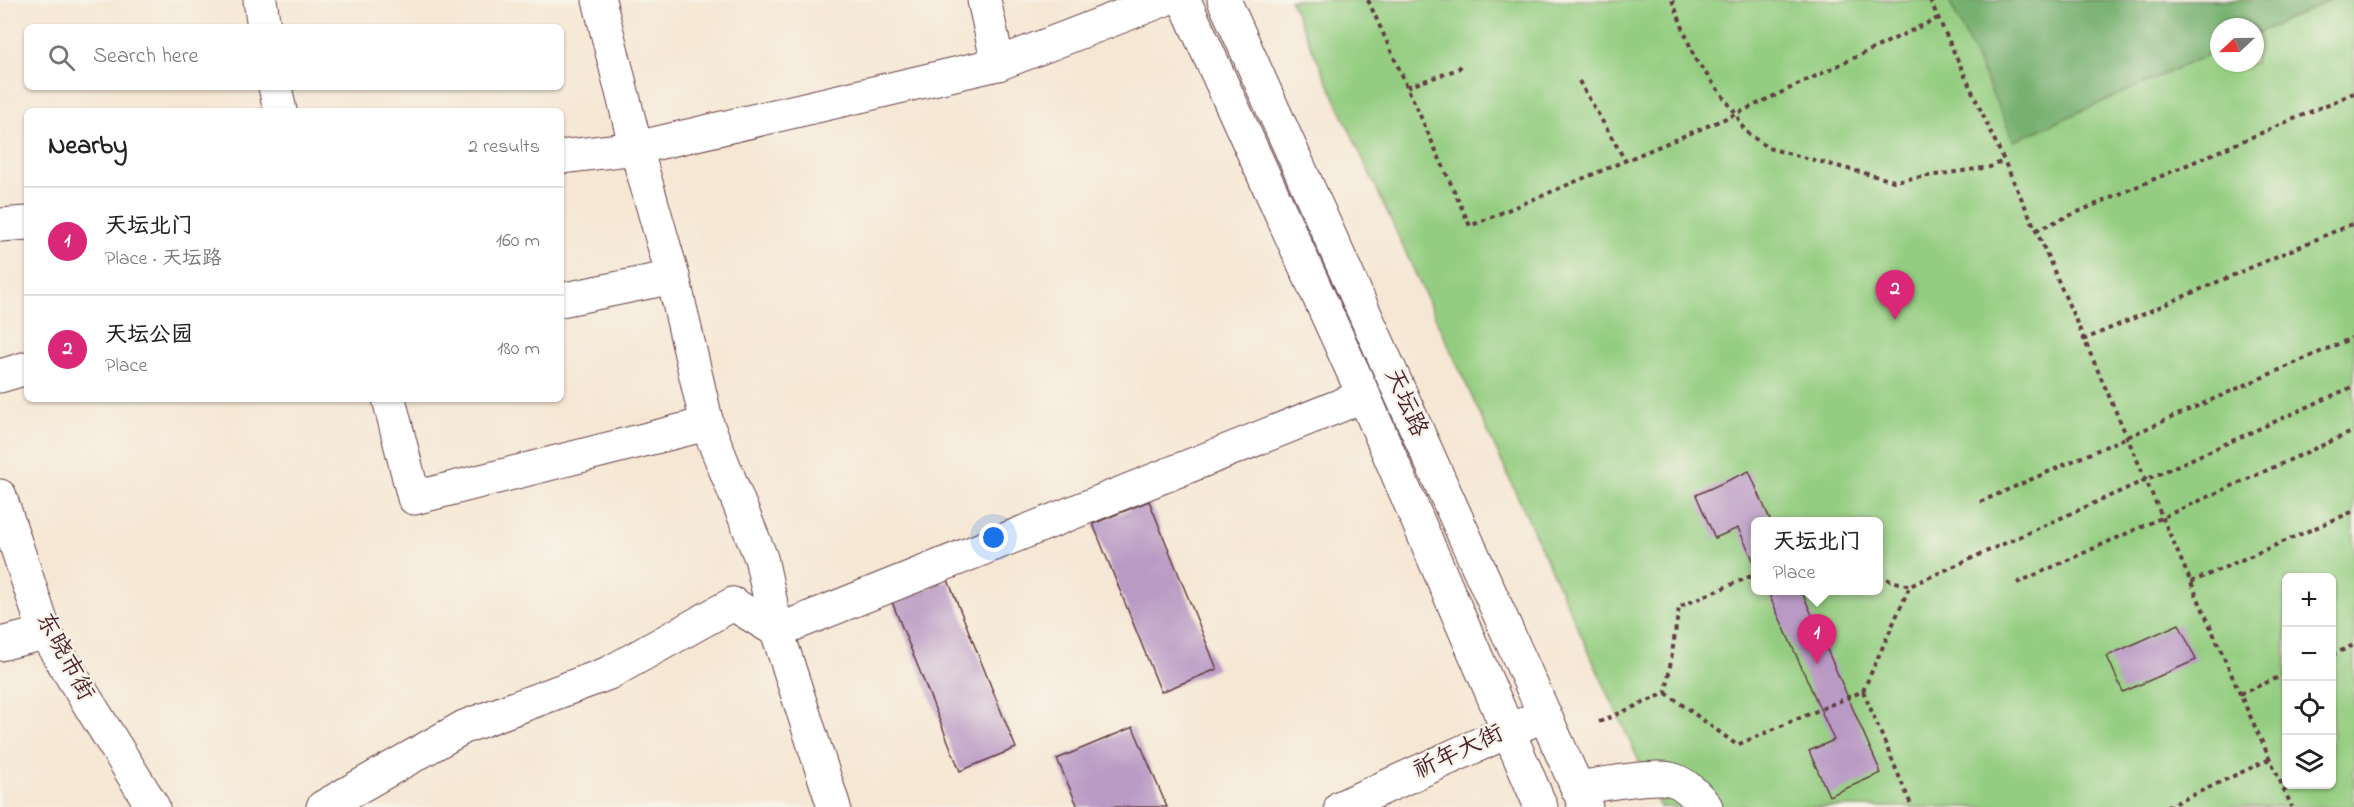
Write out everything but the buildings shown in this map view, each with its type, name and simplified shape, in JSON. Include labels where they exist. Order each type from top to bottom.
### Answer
[{"type":"street","points":[[260,0],[264,24]]},
{"type":"street","points":[[599,0],[636,148],[673,276],[707,424],[761,558],[777,631],[834,807]]},
{"type":"street","points":[[984,0],[998,64]]},
{"type":"street","points":[[564,157],[636,148],[998,64],[1163,0]]},
{"type":"street","name":"天坛路","points":[[1184,0],[1364,396],[1540,807]]},
{"type":"street","name":"天坛路","points":[[1224,0],[1583,802]]},
{"type":"street","points":[[276,90],[279,108]]},
{"type":"street","points":[[0,225],[24,223]]},
{"type":"street","points":[[564,299],[673,276]]},
{"type":"street","points":[[0,376],[24,369]]},
{"type":"street","points":[[777,631],[1364,396]]},
{"type":"street","points":[[390,402],[414,498],[707,424]]},
{"type":"street","name":"东晓市街","points":[[0,496],[45,633],[153,807]]},
{"type":"street","points":[[323,807],[464,727],[609,674],[733,604],[777,631]]},
{"type":"street","points":[[0,644],[45,633]]},
{"type":"street","name":"祈年大街","points":[[1341,807],[1544,715]]},
{"type":"street","points":[[1583,802],[1625,782],[1670,779],[1693,791],[1706,807]]},
{"type":"path","points":[[1368,0],[1470,226],[1736,114],[1938,18]]},
{"type":"path","points":[[1672,0],[1695,58],[1736,114],[1745,131],[1768,148],[1894,181],[1990,167],[2003,161]]},
{"type":"path","points":[[1930,0],[2036,230],[2292,807]]},
{"type":"path","points":[[1407,87],[1458,69],[1462,65]]},
{"type":"path","points":[[1579,81],[1626,162]]},
{"type":"path","points":[[2036,230],[2354,93]]},
{"type":"path","points":[[2084,340],[2354,223]]},
{"type":"path","points":[[1980,502],[2354,337]]},
{"type":"path","points":[[1883,578],[1910,586],[2354,386]]},
{"type":"path","points":[[2017,583],[2354,431]]},
{"type":"path","points":[[2191,582],[2354,511]]},
{"type":"path","points":[[1666,693],[1679,607],[1751,576]]},
{"type":"path","points":[[1666,693],[1737,746],[1863,691],[1910,586]]},
{"type":"path","points":[[2336,653],[2354,645]]},
{"type":"path","points":[[2240,694],[2282,676]]},
{"type":"path","points":[[1863,691],[1912,807]]},
{"type":"path","points":[[1599,722],[1666,693]]},
{"type":"path","points":[[2167,807],[2271,759]]},
{"type":"green space","points":[[1290,0],[2354,0],[2354,807],[1660,807]]},
{"type":"green space","points":[[1949,0],[2330,0],[2264,30],[2264,18],[2210,18],[2210,54],[2014,141]]},
{"type":"place","name":"天坛公园","points":[[1895,320]]},
{"type":"place","name":"天坛北门","points":[[1817,664]]}]
